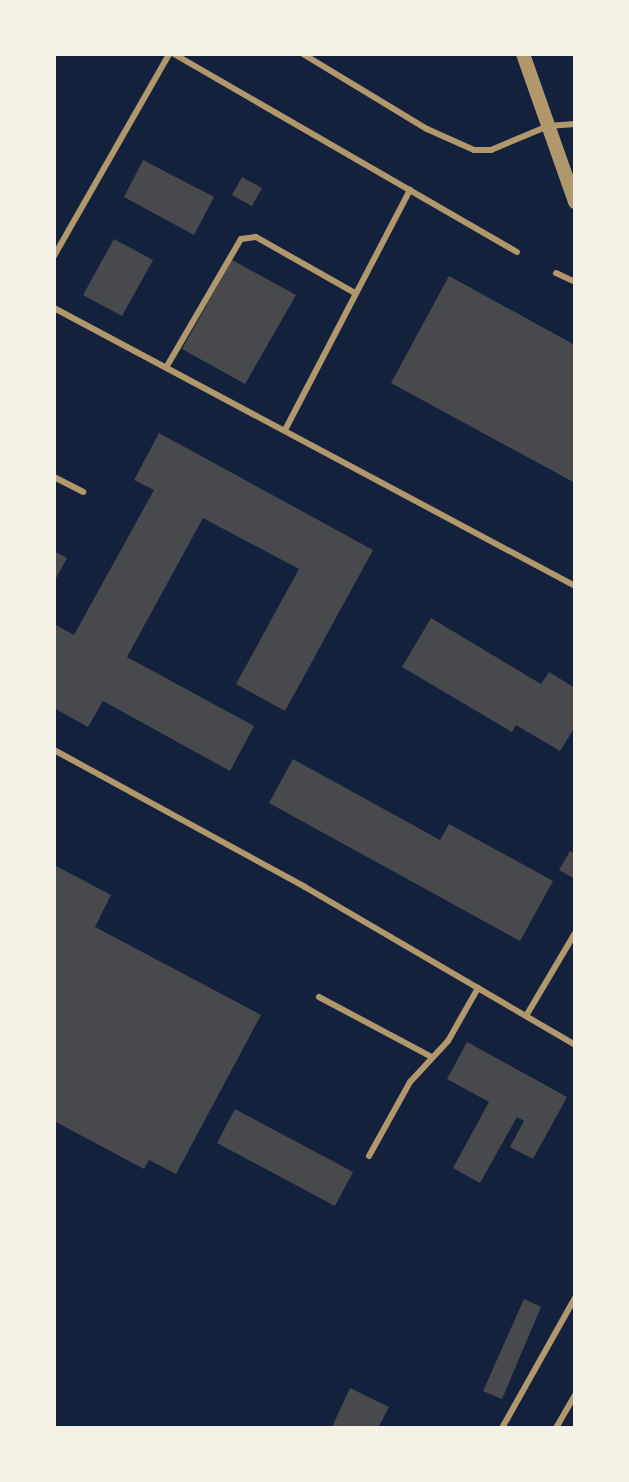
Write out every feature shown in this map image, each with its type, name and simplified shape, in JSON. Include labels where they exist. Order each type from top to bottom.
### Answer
[{"type":"street","points":[[523,54],[575,202]]},
{"type":"lane","points":[[54,256],[172,54],[517,252]]},
{"type":"lane","points":[[303,54],[427,129],[474,150],[491,150],[548,126],[575,124]]},
{"type":"lane","points":[[285,430],[410,190]]},
{"type":"lane","points":[[167,366],[241,239],[256,237],[355,293]]},
{"type":"lane","points":[[556,273],[575,282]]},
{"type":"lane","points":[[54,308],[575,586]]},
{"type":"lane","points":[[54,477],[83,492]]},
{"type":"lane","points":[[54,750],[575,1045]]},
{"type":"lane","points":[[526,1016],[575,933]]},
{"type":"lane","points":[[369,1156],[410,1082],[448,1041],[478,988]]},
{"type":"lane","points":[[319,997],[432,1057]]},
{"type":"lane","points":[[502,1428],[575,1298]]},
{"type":"lane","points":[[556,1428],[575,1395]]},
{"type":"building","points":[[143,160],[214,197],[194,235],[124,197]]},
{"type":"building","points":[[242,177],[262,188],[252,206],[232,195]]},
{"type":"building","points":[[114,239],[153,260],[122,316],[83,295]]},
{"type":"building","points":[[232,260],[296,295],[245,384],[182,349]]},
{"type":"building","points":[[449,276],[575,345],[575,483],[391,383]]},
{"type":"building","points":[[159,433],[373,550],[285,711],[236,684],[299,569],[203,518],[127,657],[254,726],[230,771],[103,701],[88,727],[54,708],[54,624],[74,635],[154,490],[134,480]]},
{"type":"building","points":[[54,551],[67,558],[54,582]]},
{"type":"building","points":[[431,618],[541,684],[549,672],[575,688],[575,727],[560,751],[516,725],[512,732],[402,667]]},
{"type":"building","points":[[293,759],[440,840],[449,824],[553,881],[520,941],[269,803]]},
{"type":"building","points":[[570,851],[575,854],[575,879],[559,870]]},
{"type":"building","points":[[54,865],[111,895],[95,927],[261,1015],[176,1174],[149,1160],[144,1169],[54,1121]]},
{"type":"building","points":[[467,1042],[567,1097],[533,1159],[510,1147],[524,1121],[517,1117],[480,1183],[453,1168],[489,1102],[447,1079]]},
{"type":"building","points":[[235,1109],[353,1172],[335,1206],[217,1143]]},
{"type":"building","points":[[524,1299],[541,1307],[502,1399],[483,1391]]},
{"type":"building","points":[[350,1388],[389,1407],[378,1428],[332,1427]]}]
